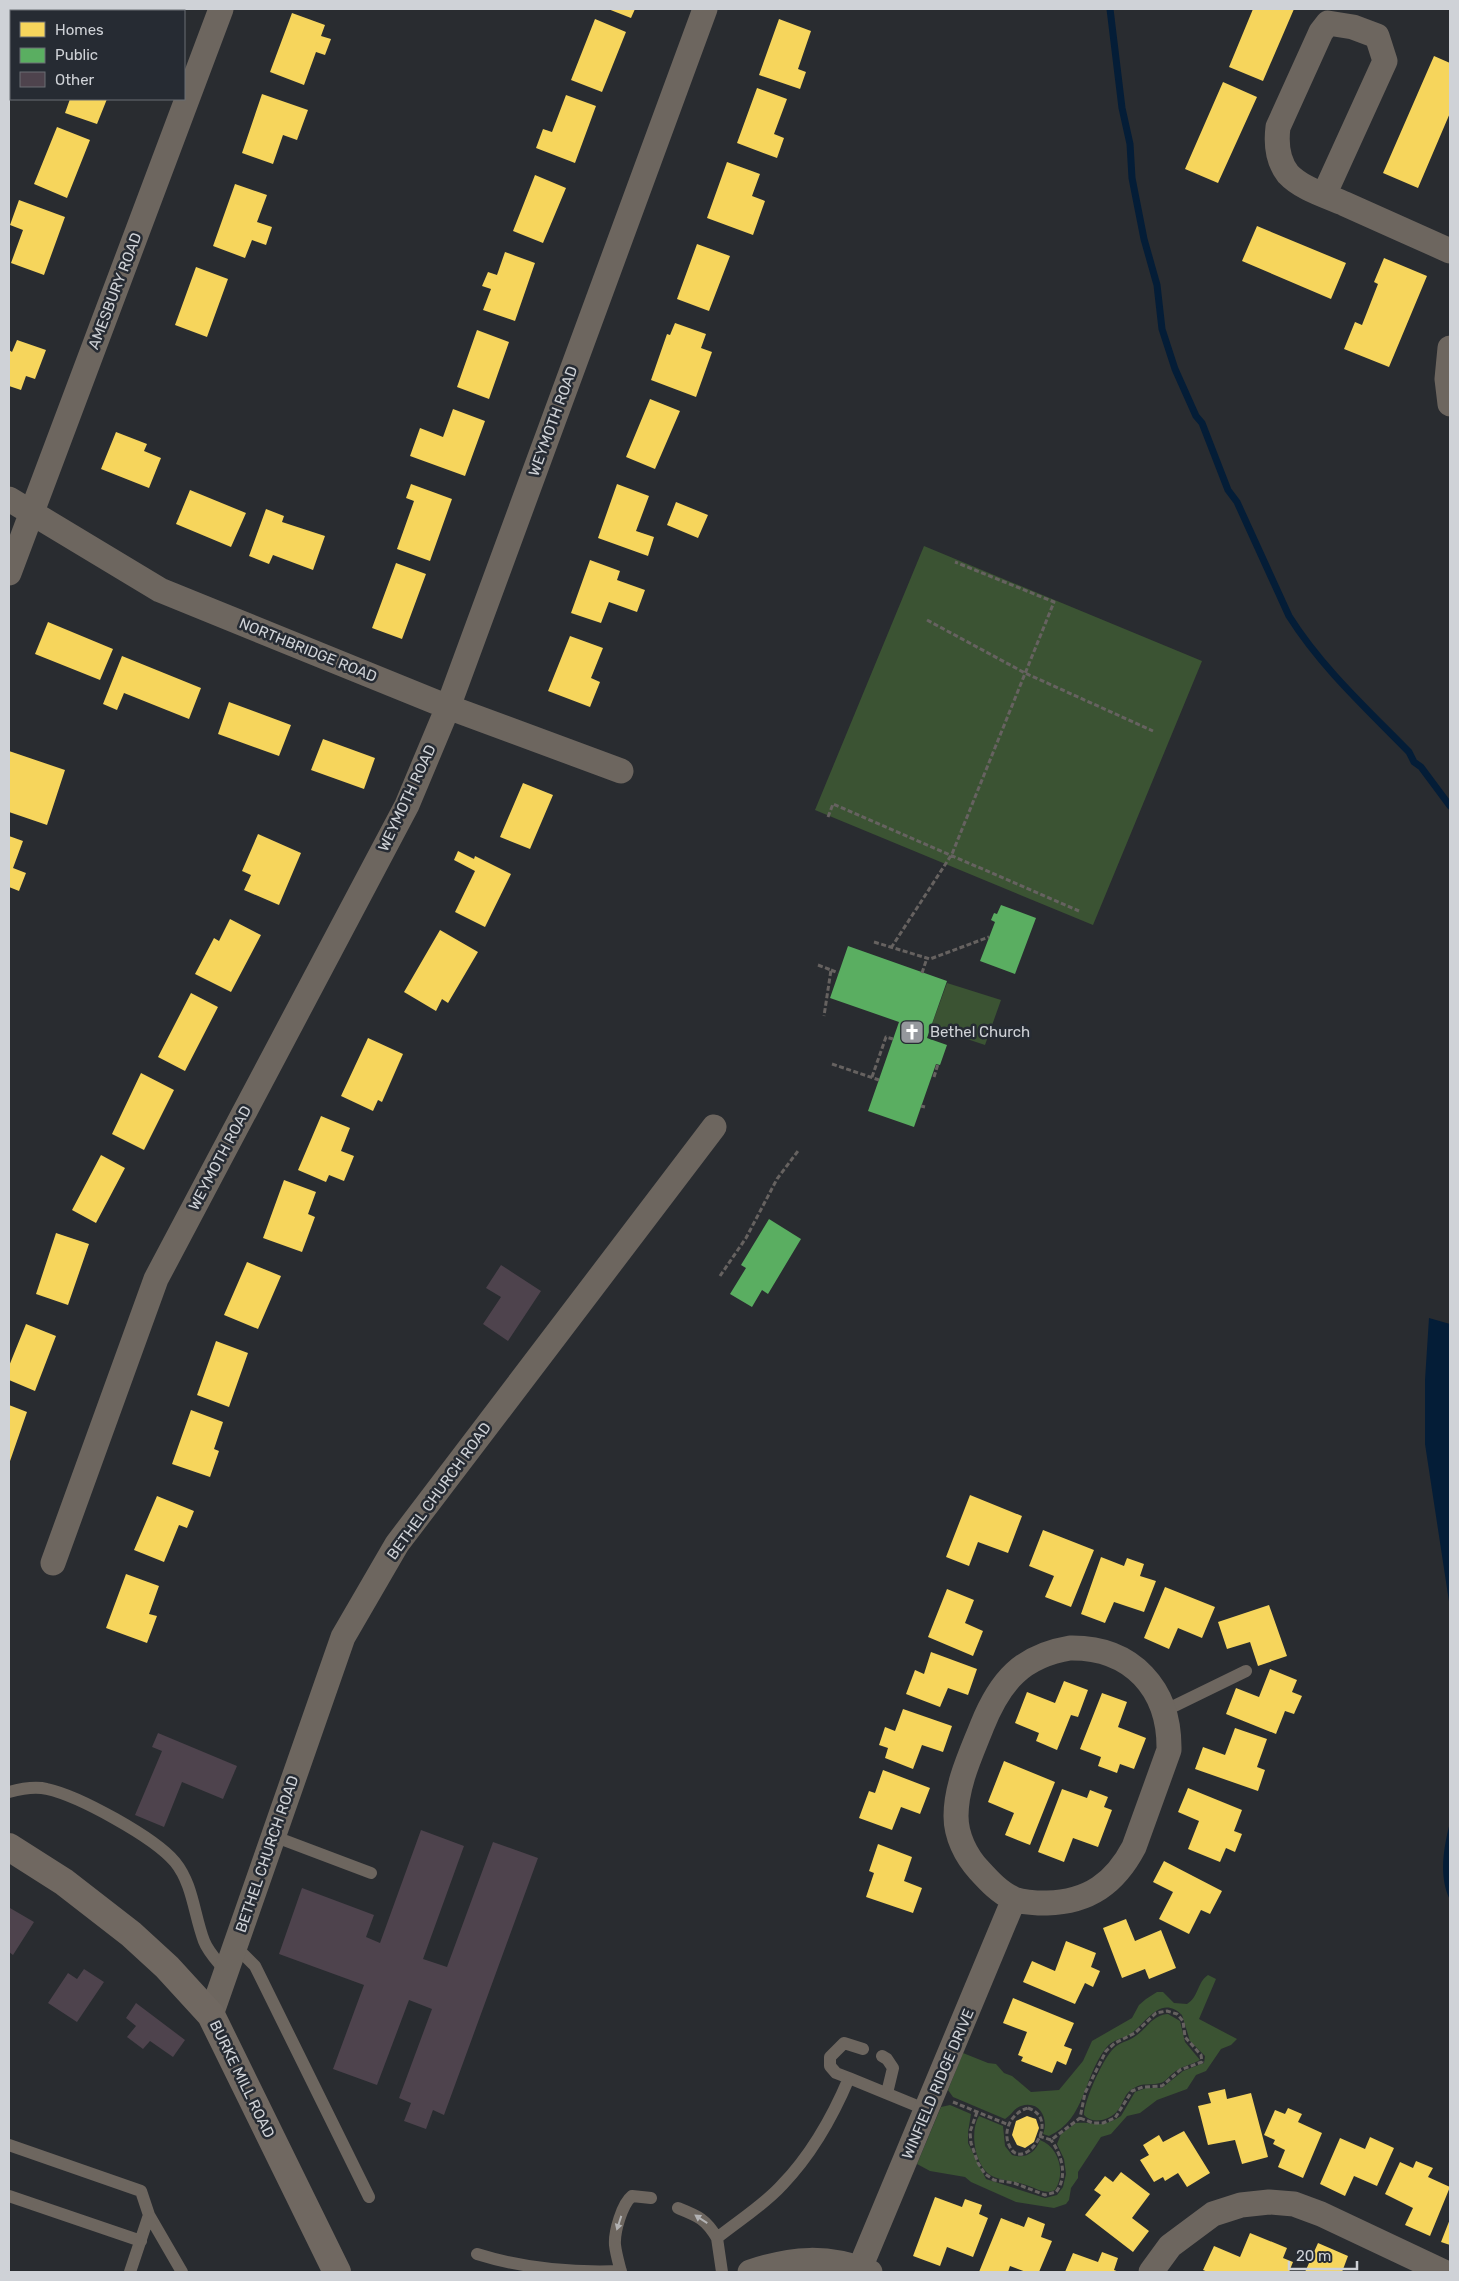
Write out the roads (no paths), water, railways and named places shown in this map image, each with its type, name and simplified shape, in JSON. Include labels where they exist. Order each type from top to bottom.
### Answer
[{"type":"street","name":"AMESBURY ROAD","points":[[9,573],[221,9]]},
{"type":"street","name":"WEYMOTH ROAD","points":[[53,1563],[156,1279],[407,806],[448,707],[705,9]]},
{"type":"street","points":[[1324,195],[1384,61],[1377,36],[1353,27],[1328,23],[1321,32],[1278,127],[1276,142],[1280,160],[1288,173],[1300,183],[1324,195],[1450,250]]},
{"type":"street","points":[[1450,348],[1447,379],[1450,404]]},
{"type":"street","name":"NORTHBRIDGE ROAD","points":[[9,499],[160,590],[448,707],[621,770]]},
{"type":"street","name":"BETHEL CHURCH ROAD","points":[[211,2015],[344,1637],[397,1544],[714,1127]]},
{"type":"street","points":[[1086,1648],[1107,1652],[1125,1661],[1149,1681],[1160,1698],[1164,1711],[1169,1734],[1167,1758],[1140,1831],[1126,1862],[1099,1889],[1081,1898],[1060,1903],[1041,1903],[1014,1899],[1000,1891],[973,1864],[962,1846],[956,1816],[957,1796],[987,1712],[1005,1683],[1021,1666],[1049,1651],[1086,1648]]},
{"type":"street","name":"BURKE MILL ROAD","points":[[9,1846],[64,1882],[131,1934],[167,1967],[211,2015],[337,2272]]},
{"type":"street","name":"WINFIELD RIDGE DRIVE","points":[[865,2270],[1014,1899]]},
{"type":"street","points":[[1151,2272],[1170,2246],[1213,2214],[1241,2205],[1269,2202],[1294,2204],[1320,2214],[1444,2272]]},
{"type":"street","points":[[750,2272],[774,2264],[800,2260],[833,2261],[865,2270]]},
{"type":"lane","points":[[1164,1711],[1246,1671]]},
{"type":"lane","points":[[9,1792],[20,1788],[44,1788],[66,1795],[119,1820],[160,1849],[175,1862],[186,1881],[204,1943],[226,1972]]},
{"type":"lane","points":[[273,1836],[371,1873]]},
{"type":"lane","points":[[235,1946],[255,1966],[369,2197]]},
{"type":"lane","points":[[863,2049],[844,2043],[830,2057],[830,2066],[836,2073],[887,2093],[931,2102]]},
{"type":"lane","points":[[882,2056],[888,2058],[893,2068],[887,2093]]},
{"type":"lane","points":[[717,2238],[781,2187],[794,2172],[841,2098],[849,2078]]},
{"type":"lane","points":[[9,2145],[141,2191],[149,2215],[182,2272]]},
{"type":"lane","points":[[9,2196],[141,2241]]},
{"type":"lane","points":[[477,2254],[503,2262],[549,2270],[621,2272],[615,2245],[615,2235],[625,2205],[632,2196],[650,2198]]},
{"type":"lane","points":[[678,2208],[701,2217],[708,2223],[717,2238],[722,2272]]},
{"type":"lane","points":[[130,2272],[149,2215]]},
{"type":"water","points":[[1429,1318],[1450,1324],[1450,1608],[1425,1444],[1425,1380]]},
{"type":"water","points":[[1450,1822],[1450,1900],[1444,1881],[1443,1861]]},
{"type":"waterway","points":[[1110,9],[1122,108],[1130,144],[1132,178],[1144,239],[1157,285],[1162,329],[1175,369],[1196,416],[1202,423],[1228,490],[1237,502],[1289,616],[1315,653],[1361,704],[1409,752],[1414,762],[1421,767],[1450,806]]},
{"type":"place","name":"Bethel Church","points":[[912,1032]]}]
